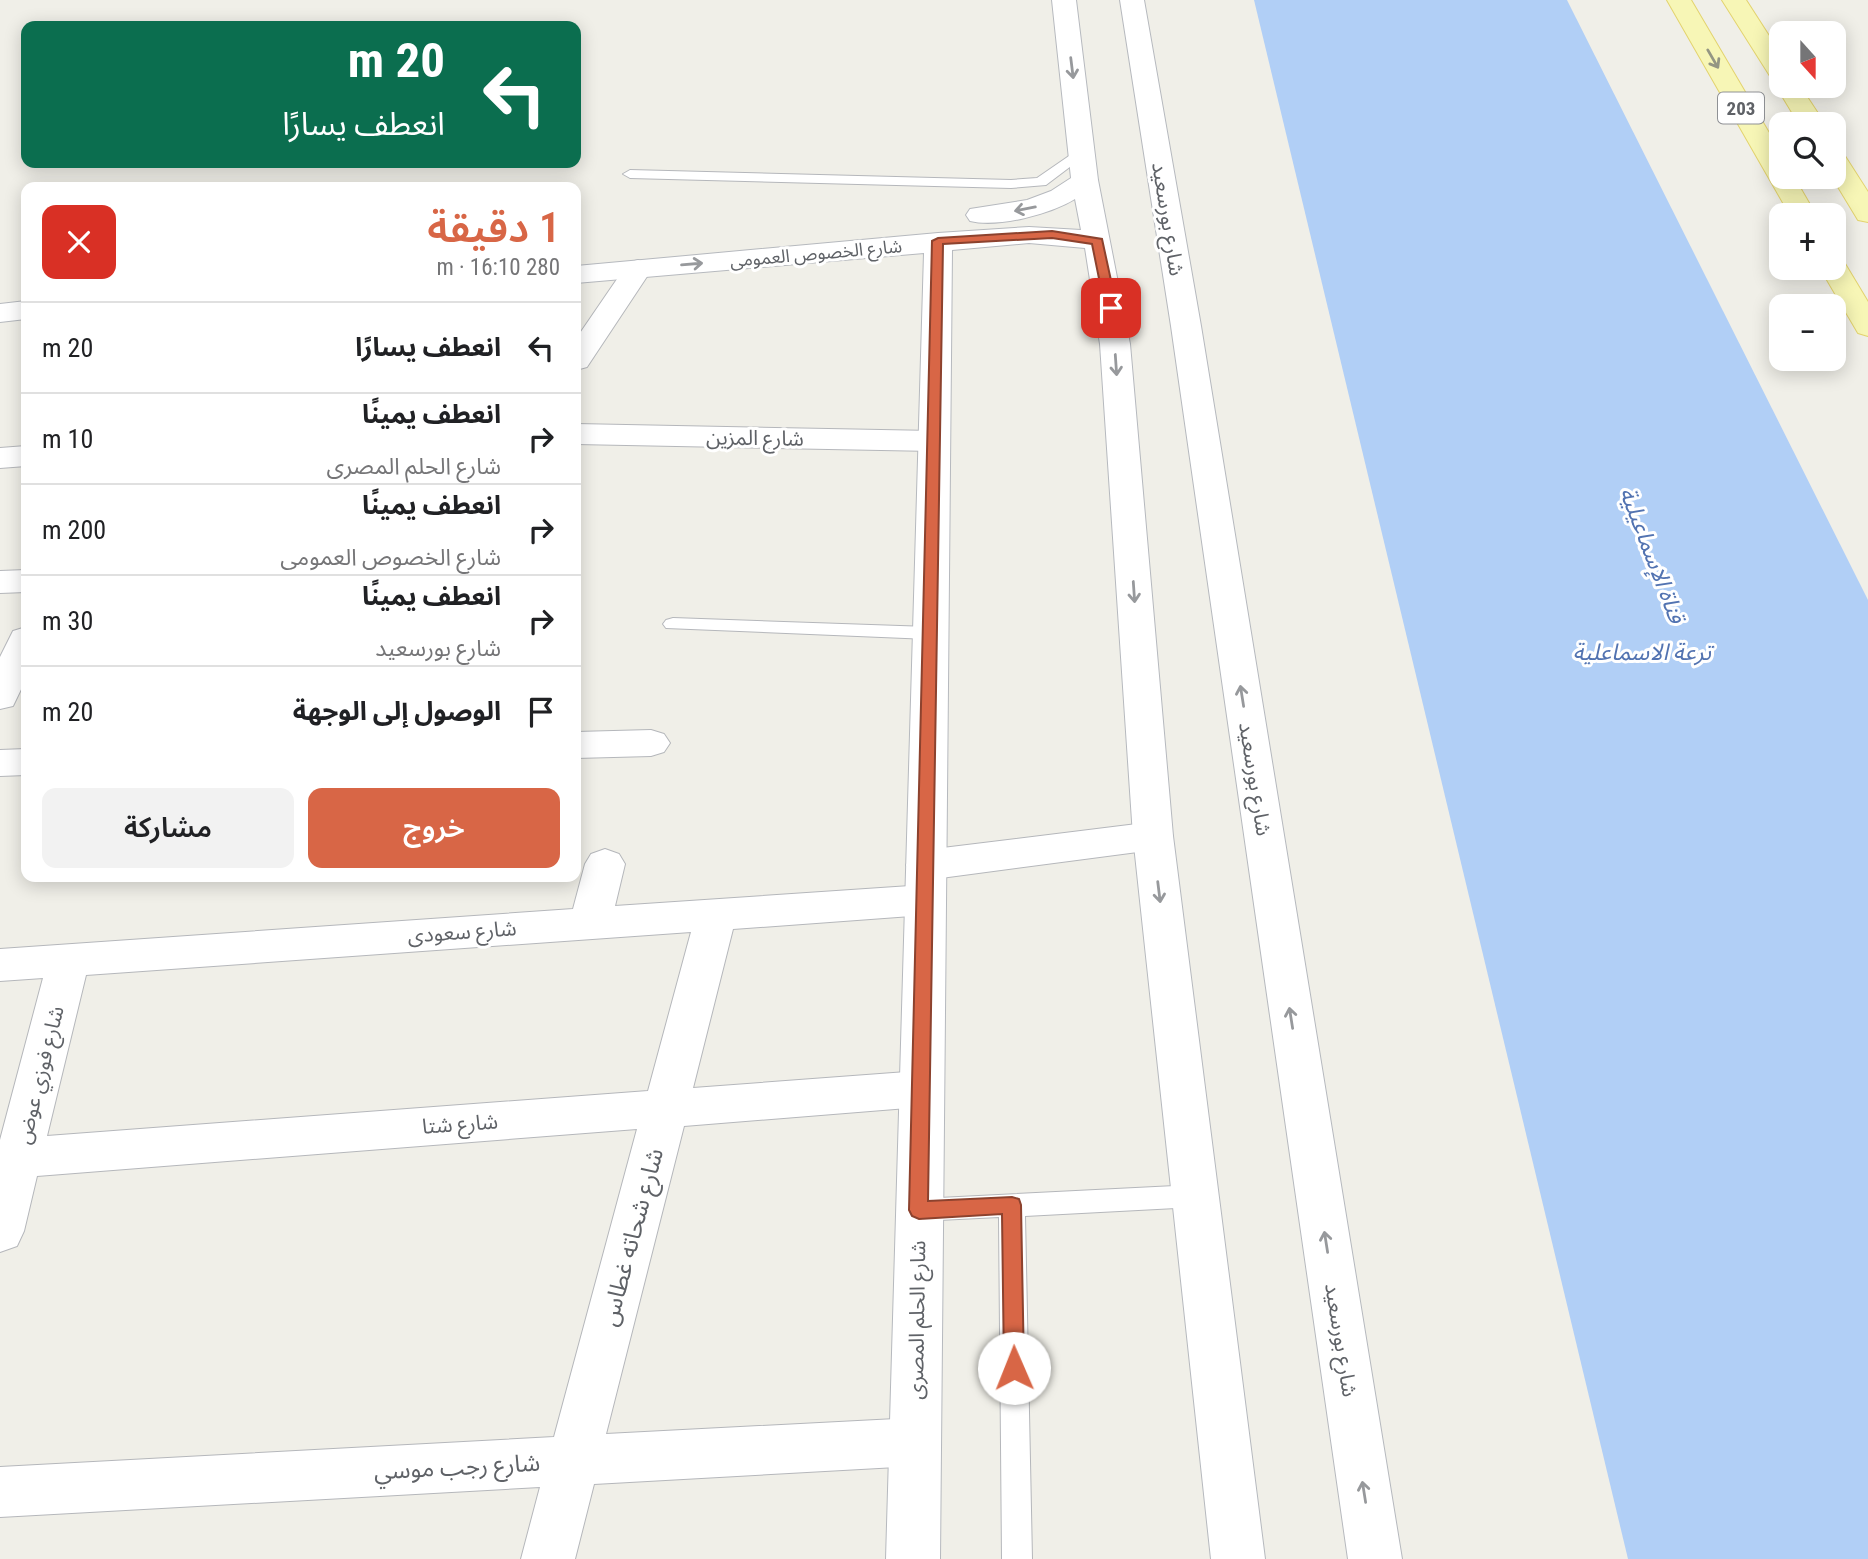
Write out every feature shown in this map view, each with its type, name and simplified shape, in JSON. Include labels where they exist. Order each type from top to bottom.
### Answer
[{"type":"main road","name":"203","points":[[1679,0],[1796,203]]},
{"type":"main road","name":"203","points":[[1734,0],[1769,55]]},
{"type":"main road","points":[[1846,178],[1868,214]]},
{"type":"main road","points":[[1841,280],[1868,327]]},
{"type":"street","points":[[1064,0],[1083,166],[1115,344],[1153,836],[1238,1559]]},
{"type":"street","name":"شارع بورسعيد","points":[[1132,0],[1186,326],[1375,1559]]},
{"type":"street","name":"شارع الخصوص العمومى","points":[[581,251],[1024,210],[1050,203],[1071,193],[1083,166]]},
{"type":"street","name":"شارع الخصوص العمومى","points":[[581,275],[938,241],[1052,235],[1098,241]]},
{"type":"street","name":"شارع الحلم المصرى","points":[[913,1559],[938,241]]},
{"type":"street","points":[[581,354],[638,269]]},
{"type":"street","points":[[0,313],[21,311]]},
{"type":"street","points":[[0,335],[21,333]]},
{"type":"street","name":"شارع المزين","points":[[581,435],[934,442]]},
{"type":"street","points":[[0,458],[21,457]]},
{"type":"street","points":[[0,582],[21,581]]},
{"type":"street","points":[[0,697],[21,650]]},
{"type":"street","points":[[581,746],[651,743]]},
{"type":"street","points":[[0,763],[21,762]]},
{"type":"street","name":"شارع سعودى","points":[[0,965],[716,915],[925,883],[1153,836]]},
{"type":"street","points":[[590,923],[605,864]]},
{"type":"street","name":"شارع شحاته غطاس","points":[[548,1559],[716,915]]},
{"type":"street","name":"شارع فوزي عوض","points":[[0,1231],[9,1158],[69,960]]},
{"type":"street","name":"شارع شتا","points":[[9,1158],[920,1090]]},
{"type":"street","name":"شارع رجب موسي","points":[[0,1492],[915,1442]]},
{"type":"lane","points":[[630,174],[1011,184],[1041,182],[1083,166]]},
{"type":"lane","points":[[673,624],[929,633]]},
{"type":"lane","points":[[919,1210],[1195,1196]]},
{"type":"lane","points":[[1012,1205],[1017,1559]]},
{"type":"water","name":"ترعة الاسماعلية","points":[[1254,0],[1567,0],[1868,600],[1868,1559],[1628,1559]]},
{"type":"route","points":[[1014,1368],[1012,1205],[919,1210],[938,241],[1028,235],[1098,241],[1111,308]]},
{"type":"water label","name":"قناة الإسماعيلية","points":[[1652,555]]}]
